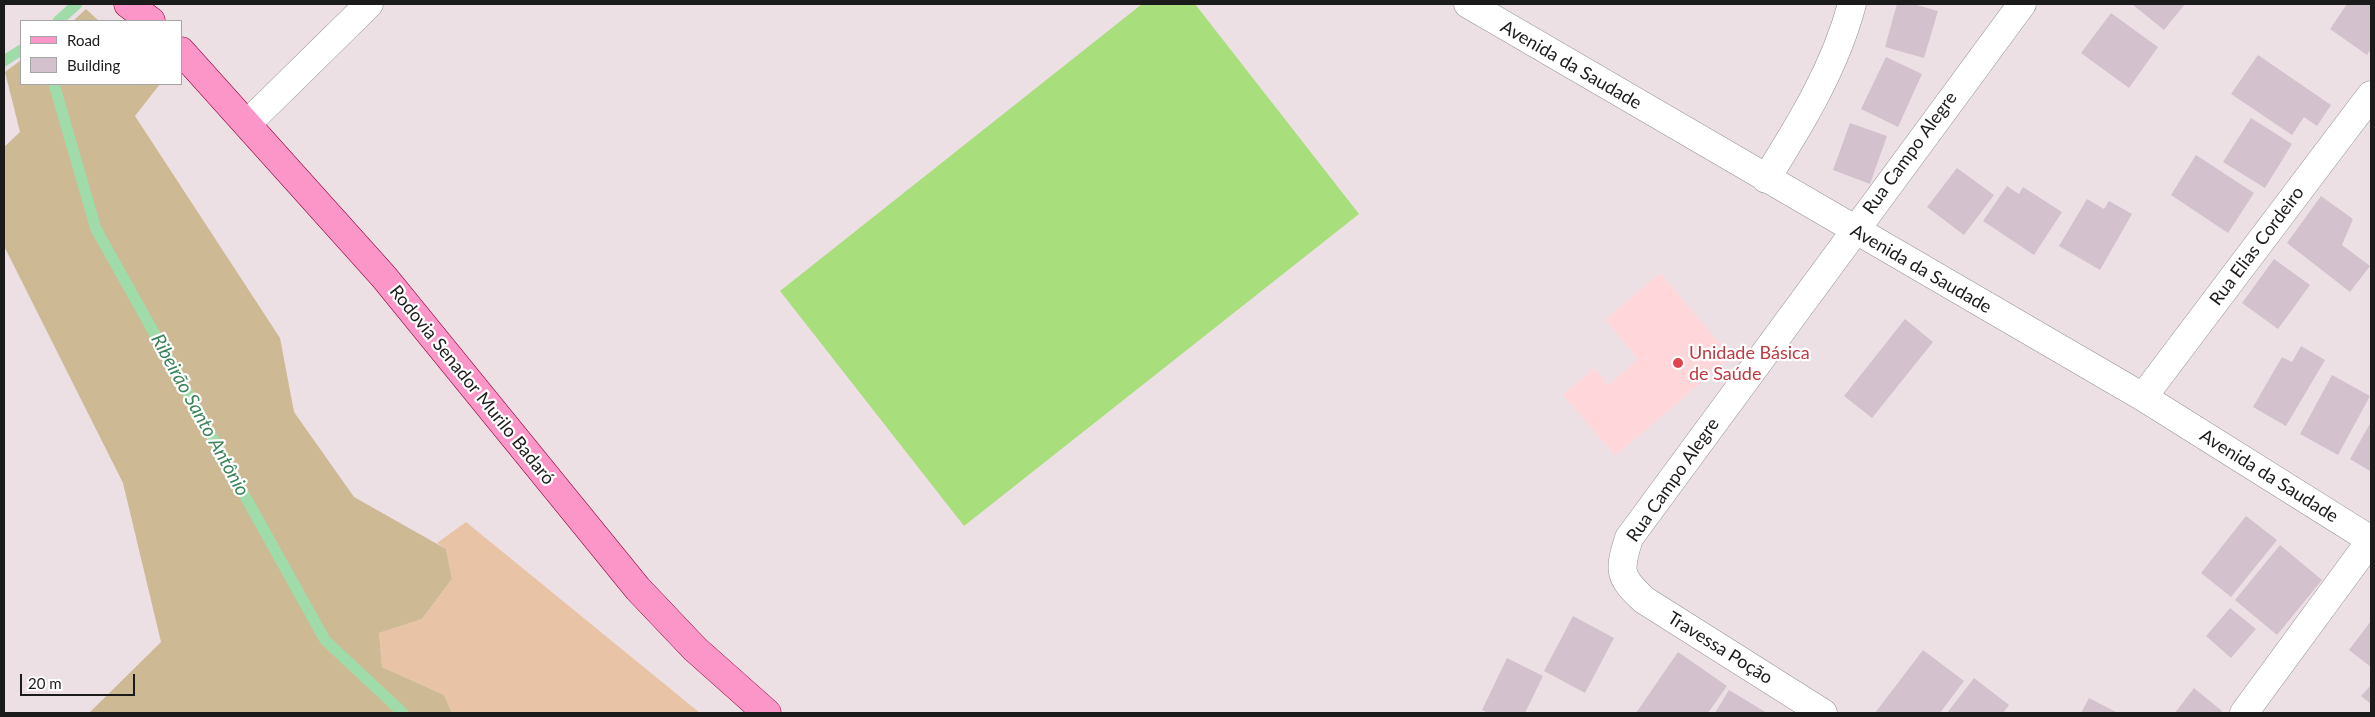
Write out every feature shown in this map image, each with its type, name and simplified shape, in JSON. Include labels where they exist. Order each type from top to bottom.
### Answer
[{"type":"main road","points":[[128,4],[150,20]]},
{"type":"main road","name":"Rodovia Senador Murilo Badaró","points":[[182,52],[248,123],[384,277],[638,589],[695,649],[767,713]]},
{"type":"street","points":[[248,123],[369,4]]},
{"type":"street","name":"Avenida da Saudade","points":[[1468,4],[2143,397],[2371,540]]},
{"type":"street","points":[[1766,179],[1804,118],[1833,62],[1852,4]]},
{"type":"street","name":"Rua Campo Alegre","points":[[1622,576],[1623,557],[1629,538],[2022,4]]},
{"type":"street","name":"Rua Elias Cordeiro","points":[[2143,397],[2371,95]]},
{"type":"street","points":[[2244,713],[2371,540]]},
{"type":"street","name":"Travessa Poção","points":[[1622,576],[1644,600],[1822,713]]},
{"type":"shaded area","points":[[86,9],[98,20],[74,20]]},
{"type":"shaded area","points":[[20,61],[20,85],[159,85],[135,116],[280,338],[294,412],[354,497],[446,549],[452,579],[422,619],[379,633],[382,667],[444,695],[452,713],[89,713],[161,642],[123,483],[4,246],[4,147],[20,132],[5,72]]},
{"type":"shaded area","name":"Unidade Básica de Saúde","points":[[1660,273],[1731,357],[1615,456],[1563,395],[1594,368],[1608,385],[1638,359],[1605,320]]},
{"type":"shaded area","points":[[466,522],[700,713],[452,713],[444,695],[382,667],[379,633],[422,619],[452,579],[446,549],[437,543]]},
{"type":"green space","points":[[1142,4],[1195,4],[1359,214],[964,526],[780,291]]},
{"type":"building","points":[[1897,4],[1913,4],[1938,11],[1924,58],[1885,47]]},
{"type":"building","points":[[2132,4],[2185,4],[2164,30]]},
{"type":"building","points":[[2347,4],[2371,4],[2371,49],[2367,55],[2330,29]]},
{"type":"building","points":[[2111,13],[2158,47],[2129,88],[2081,53]]},
{"type":"building","points":[[2258,55],[2331,105],[2317,126],[2304,117],[2292,135],[2231,94]]},
{"type":"building","points":[[1886,57],[1922,74],[1898,127],[1861,109]]},
{"type":"building","points":[[2251,118],[2292,144],[2265,188],[2223,162]]},
{"type":"building","points":[[1850,123],[1887,136],[1870,184],[1833,170]]},
{"type":"building","points":[[2196,155],[2254,193],[2228,233],[2171,195]]},
{"type":"building","points":[[1957,168],[1994,195],[1964,235],[1927,207]]},
{"type":"building","points":[[2007,186],[2019,194],[2023,187],[2062,212],[2034,255],[1983,221]]},
{"type":"building","points":[[2321,196],[2353,219],[2342,245],[2370,266],[2350,292],[2287,243]]},
{"type":"building","points":[[2087,199],[2104,209],[2109,201],[2132,214],[2100,270],[2059,246]]},
{"type":"building","points":[[2274,259],[2310,285],[2278,329],[2242,303]]},
{"type":"building","points":[[1905,319],[1933,342],[1872,418],[1844,396]]},
{"type":"building","points":[[2301,346],[2325,360],[2286,426],[2253,407],[2282,357],[2292,362]]},
{"type":"building","points":[[2332,375],[2370,396],[2338,455],[2300,434]]},
{"type":"building","points":[[2371,422],[2371,468],[2370,471],[2350,459]]},
{"type":"building","points":[[2246,516],[2277,540],[2231,597],[2201,573]]},
{"type":"building","points":[[2280,545],[2322,580],[2277,635],[2235,600]]},
{"type":"building","points":[[2230,608],[2256,629],[2231,658],[2206,636]]},
{"type":"building","points":[[1573,616],[1614,638],[1585,693],[1544,671]]},
{"type":"building","points":[[2371,621],[2371,667],[2349,650]]},
{"type":"building","points":[[1923,650],[1964,681],[1940,713],[1875,713]]},
{"type":"building","points":[[1678,652],[1727,686],[1708,713],[1636,713]]},
{"type":"building","points":[[1507,658],[1543,676],[1525,713],[1488,713],[1482,710]]},
{"type":"building","points":[[1974,678],[2009,705],[2003,713],[1947,713]]},
{"type":"building","points":[[2371,685],[2371,704],[2361,696]]},
{"type":"building","points":[[2194,688],[2222,711],[2220,713],[2175,713]]},
{"type":"building","points":[[1729,690],[1767,713],[1715,713]]},
{"type":"building","points":[[2089,698],[2118,713],[2081,713]]},
{"type":"waterway","name":"Ribeirão Santo Antônio","points":[[59,20],[77,4]]},
{"type":"waterway","points":[[4,61],[20,51]]},
{"type":"waterway","name":"Ribeirão Santo Antônio","points":[[54,85],[96,229],[325,640],[403,713]]},
{"type":"place","name":"Unidade Básica de Saúde","points":[[1678,363]]}]
